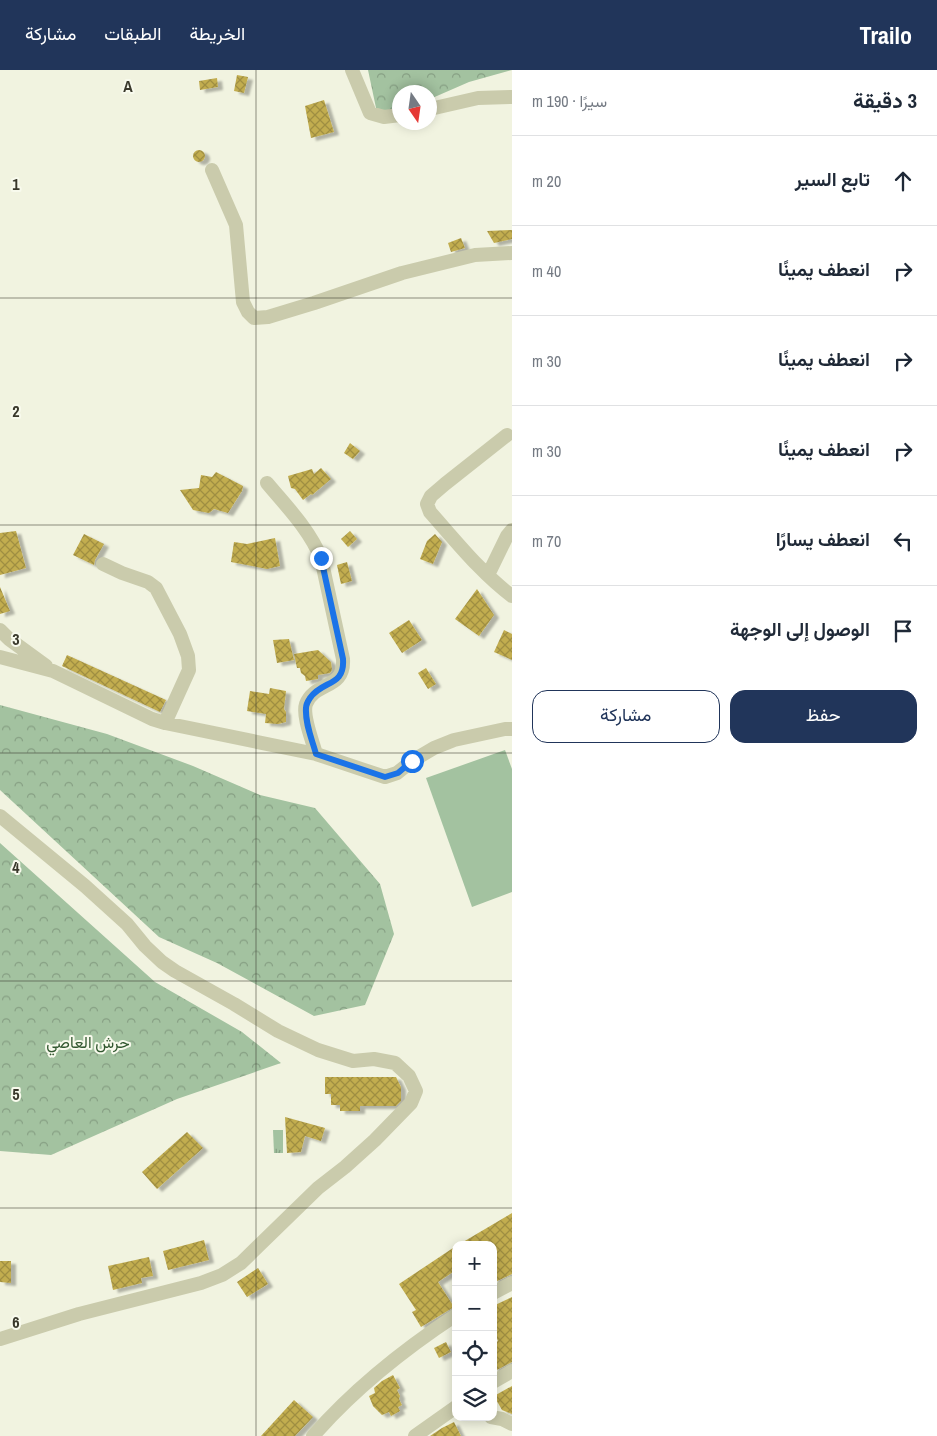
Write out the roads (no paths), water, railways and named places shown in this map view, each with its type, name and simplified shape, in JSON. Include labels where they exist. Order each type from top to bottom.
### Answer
[{"type":"street","points":[[352,70],[370,113],[384,117],[392,116]]},
{"type":"street","points":[[437,107],[478,98],[512,97]]},
{"type":"street","points":[[212,170],[236,225],[243,302],[248,312],[254,318],[268,317],[402,274],[475,254],[512,253]]},
{"type":"street","points":[[507,435],[431,496],[428,504],[430,512],[469,556],[512,596]]},
{"type":"street","points":[[267,483],[304,527],[315,544],[321,558],[343,659],[344,669],[340,677],[312,694],[305,706],[306,720],[316,754]]},
{"type":"street","points":[[488,575],[507,536],[512,530]]},
{"type":"street","points":[[103,564],[148,582],[156,588],[180,634],[188,656],[189,670],[165,724]]},
{"type":"street","points":[[0,630],[9,639],[53,671],[165,724],[316,754],[385,777],[398,773],[412,761],[434,748],[454,740],[512,729]]},
{"type":"street","points":[[0,658],[53,671]]},
{"type":"street","points":[[0,816],[85,886],[127,924],[151,952],[175,971],[278,1031],[318,1050],[353,1061],[374,1058],[395,1063],[409,1076],[416,1091],[411,1103],[375,1140],[318,1188],[241,1263],[222,1275],[201,1283],[79,1314],[0,1339]]},
{"type":"street","points":[[497,1291],[512,1283]]},
{"type":"street","points":[[313,1436],[327,1419],[365,1383],[419,1340],[452,1318]]},
{"type":"street","points":[[497,1380],[512,1371]]},
{"type":"street","points":[[416,1436],[452,1410]]},
{"type":"street","points":[[440,1417],[452,1416]]},
{"type":"street","points":[[497,1418],[512,1424]]},
{"type":"park label","name":"حرش العاصي","points":[[88,1042]]}]
